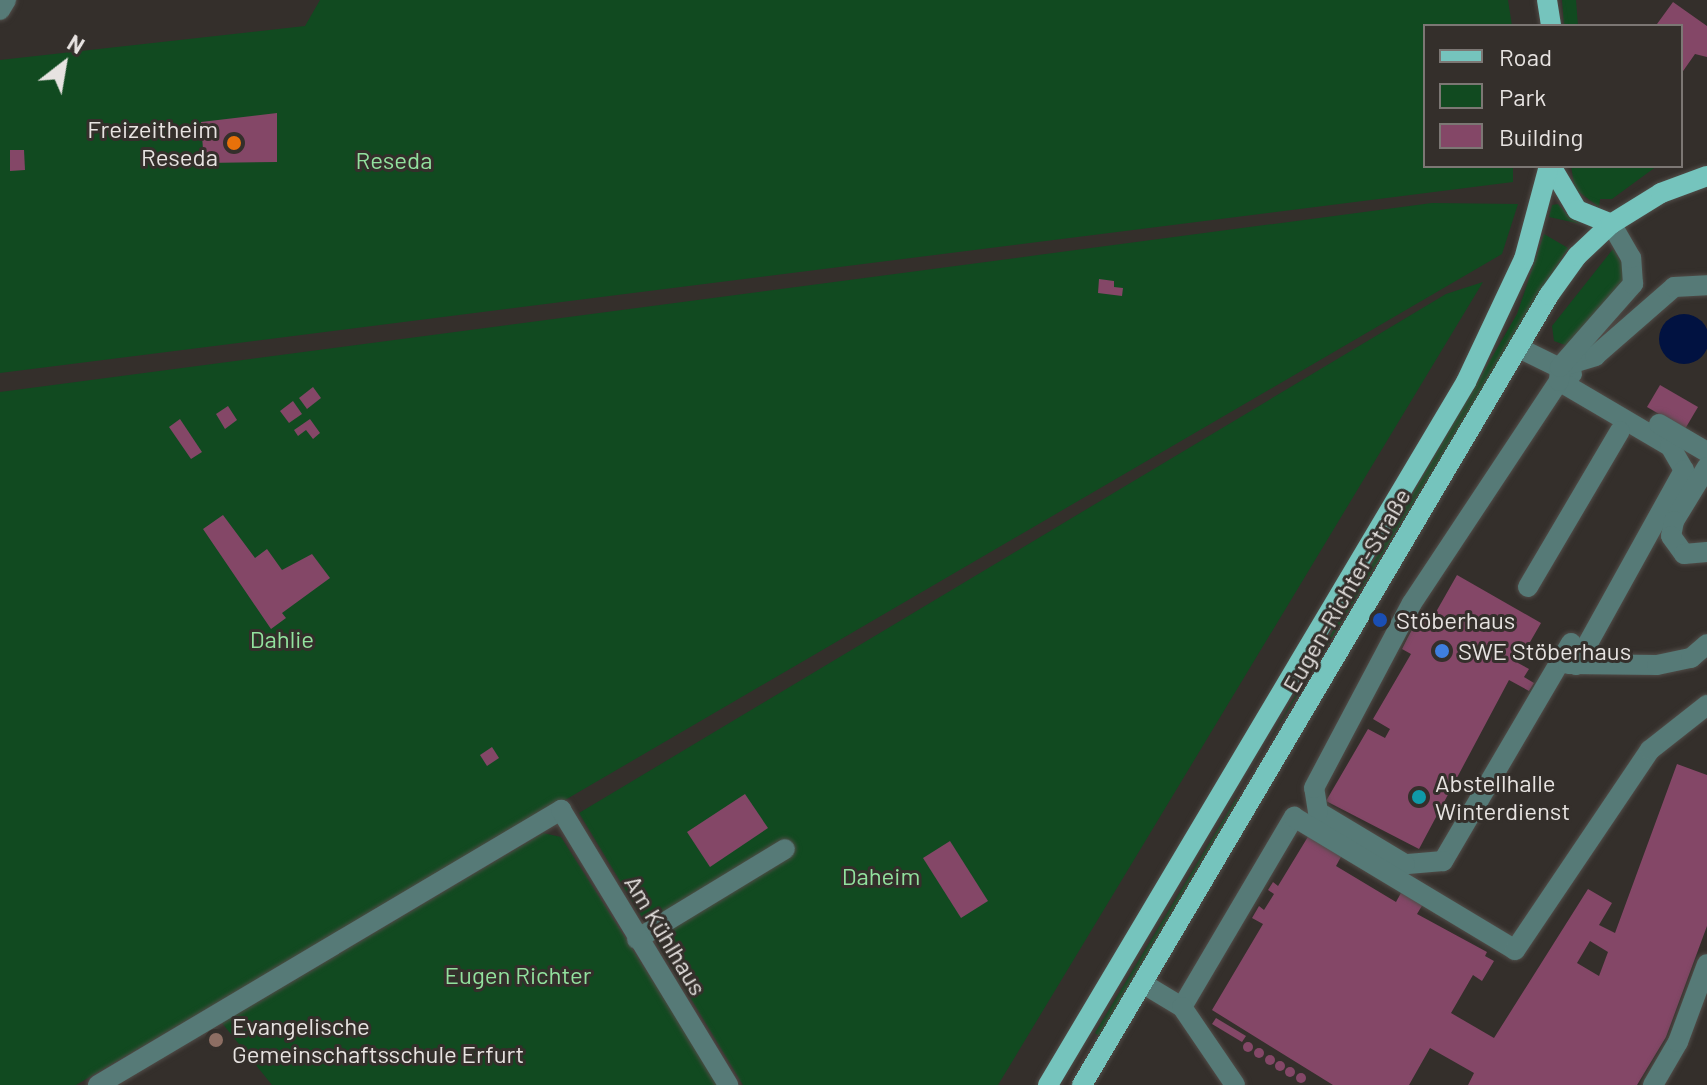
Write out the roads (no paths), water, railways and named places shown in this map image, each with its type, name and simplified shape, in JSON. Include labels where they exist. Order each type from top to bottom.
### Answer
[{"type":"main road","points":[[1547,0],[1551,24]]},
{"type":"main road","name":"Eugen-Richter-Straße","points":[[1048,1085],[1466,382],[1524,259],[1549,168]]},
{"type":"main road","points":[[1551,168],[1577,210],[1611,224]]},
{"type":"main road","name":"Eugen-Richter-Straße","points":[[1082,1085],[1519,348],[1577,256],[1611,224],[1661,193],[1707,176]]},
{"type":"street","points":[[0,10],[6,0]]},
{"type":"street","points":[[1519,348],[1560,374],[1670,446],[1684,470],[1568,664],[1443,861],[1405,864],[1318,812],[1314,788],[1377,665],[1560,374],[1633,284],[1631,258],[1611,224]]},
{"type":"street","points":[[1560,374],[1595,356],[1674,287],[1707,285]]},
{"type":"street","points":[[1560,374],[1707,452]]},
{"type":"street","points":[[1528,587],[1620,431]]},
{"type":"street","points":[[1707,467],[1674,521],[1671,536],[1684,554],[1707,552]]},
{"type":"street","points":[[1568,664],[1571,643]]},
{"type":"street","points":[[1568,664],[1657,665],[1691,658],[1707,644]]},
{"type":"street","points":[[1182,1007],[1294,817],[1515,950],[1650,750],[1707,705]]},
{"type":"street","name":"Am Kühlhaus","points":[[98,1085],[561,810],[728,1085]]},
{"type":"street","points":[[637,939],[785,849]]},
{"type":"street","points":[[1653,1085],[1678,1042],[1707,964]]},
{"type":"street","points":[[1142,983],[1182,1007],[1235,1085]]},
{"type":"place","name":"Freizeitheim Reseda","points":[[234,143]]},
{"type":"place","name":"Stöberhaus","points":[[1380,620]]},
{"type":"place","name":"SWE Stöberhaus","points":[[1442,651]]},
{"type":"place","name":"Abstellhalle Winterdienst","points":[[1419,797]]},
{"type":"place","name":"Evangelische Gemeinschaftsschule Erfurt","points":[[216,1040]]},
{"type":"park label","name":"Reseda","points":[[394,160]]},
{"type":"park label","name":"Dahlie","points":[[282,639]]},
{"type":"park label","name":"Daheim","points":[[881,876]]},
{"type":"park label","name":"Eugen Richter","points":[[518,975]]}]
